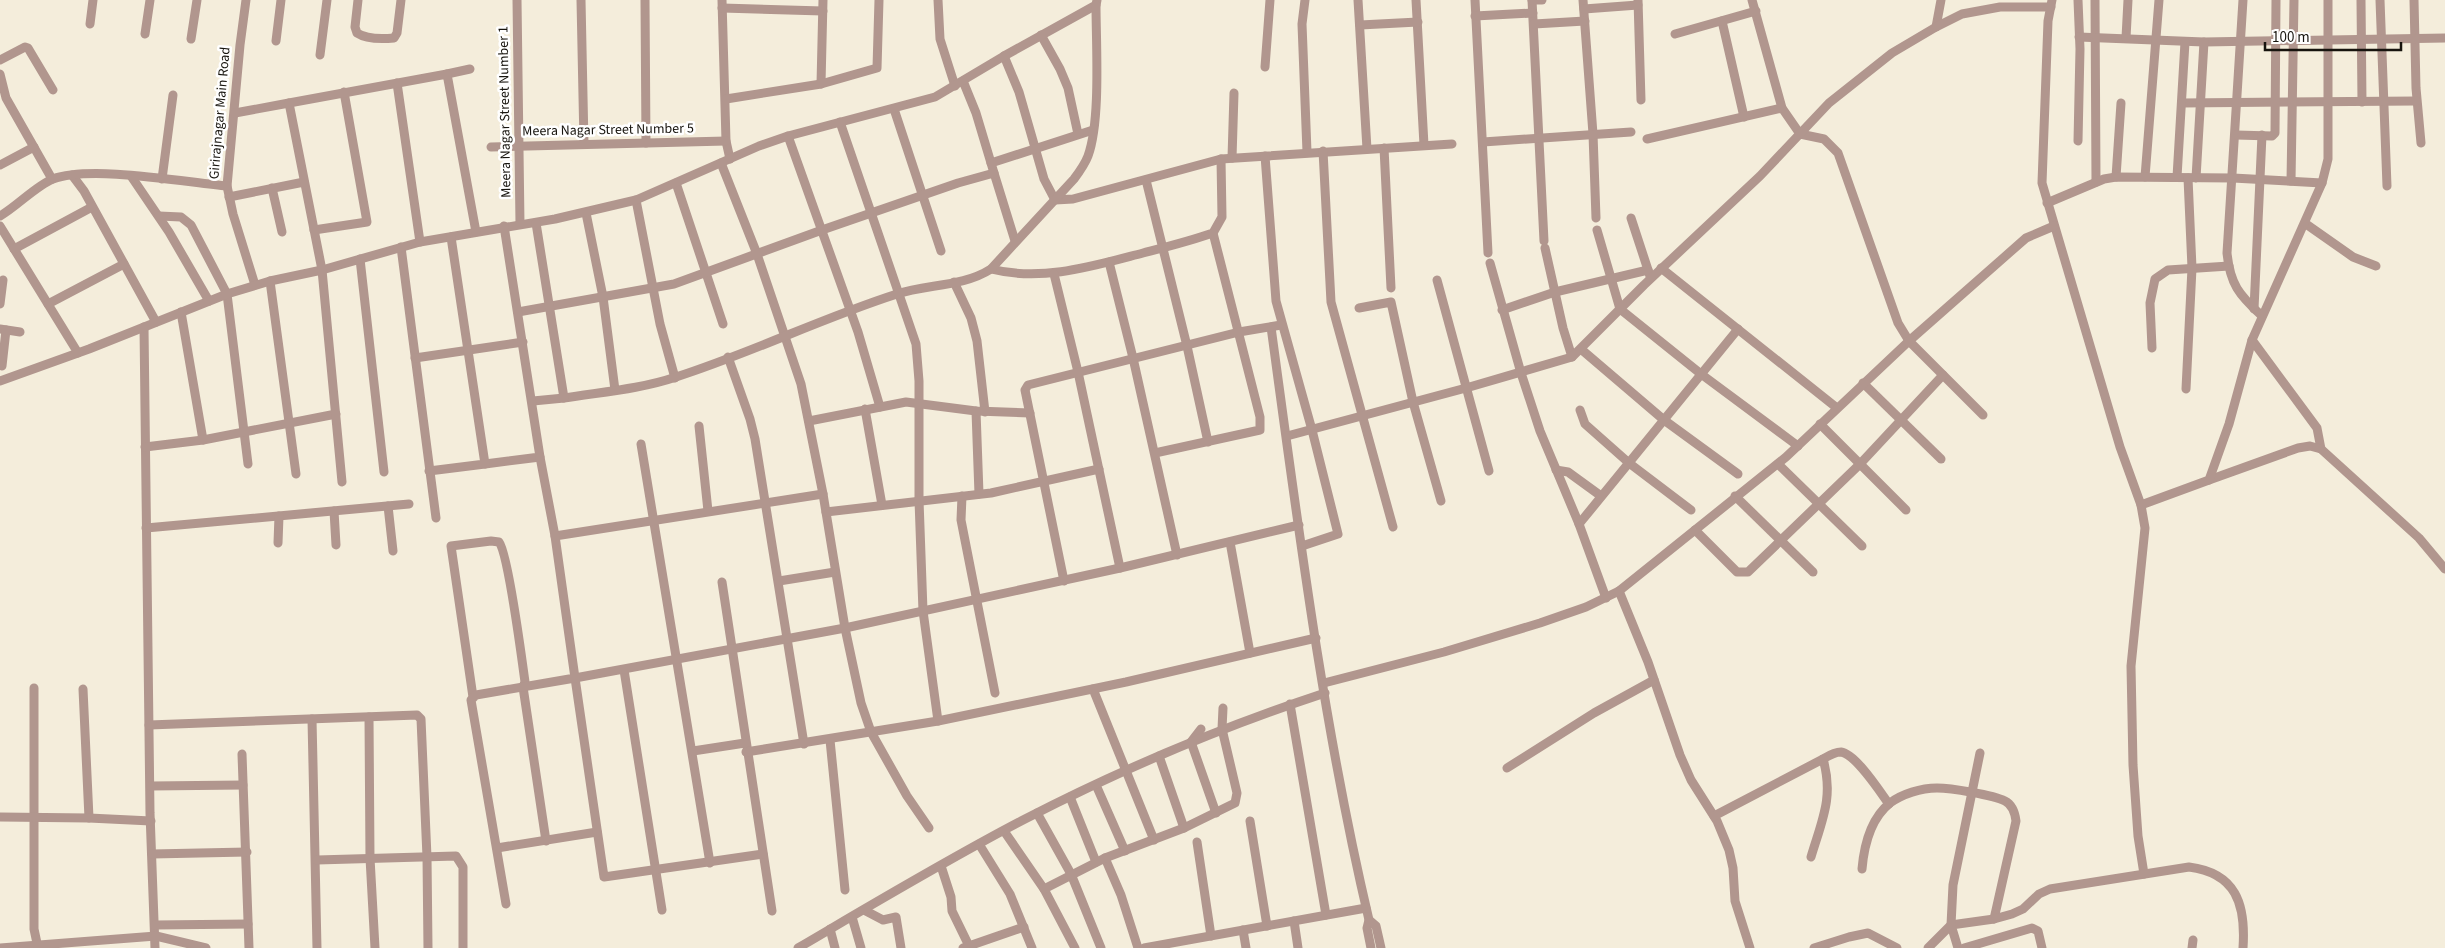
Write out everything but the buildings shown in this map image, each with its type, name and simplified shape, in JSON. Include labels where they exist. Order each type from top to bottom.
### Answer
[{"type":"street","points":[[90,24],[93,0]]},
{"type":"street","points":[[145,34],[150,0]]},
{"type":"street","points":[[191,40],[196,0]]},
{"type":"street","name":"Girirajnagar Main Road","points":[[246,0],[227,186],[255,285]]},
{"type":"street","points":[[276,41],[281,0]]},
{"type":"street","points":[[320,55],[327,0]]},
{"type":"street","points":[[358,0],[355,27],[357,33],[362,36],[388,39],[394,38],[397,33],[401,0]]},
{"type":"street","name":"Meera Nagar Street Number 1","points":[[517,0],[520,224]]},
{"type":"street","points":[[582,0],[584,144]]},
{"type":"street","points":[[645,0],[646,143]]},
{"type":"street","points":[[821,84],[823,0]]},
{"type":"street","points":[[726,99],[821,84],[877,68],[879,0]]},
{"type":"street","points":[[938,0],[940,39],[959,84],[976,113],[1015,241]]},
{"type":"street","points":[[1265,67],[1270,0]]},
{"type":"street","points":[[1305,0],[1302,24],[1307,152]]},
{"type":"street","points":[[1358,0],[1367,149]]},
{"type":"street","points":[[1416,0],[1424,146]]},
{"type":"street","points":[[1475,0],[1488,253]]},
{"type":"street","points":[[1542,0],[1532,0],[1544,245],[1572,357]]},
{"type":"street","points":[[1752,0],[1782,108],[1800,134],[1824,139],[1838,154],[1890,306],[1909,340],[1983,415]]},
{"type":"street","points":[[1936,27],[1941,0]]},
{"type":"street","points":[[2078,0],[2080,37],[2078,141]]},
{"type":"street","points":[[2095,0],[2097,38],[2096,182]]},
{"type":"street","points":[[2126,38],[2128,0]]},
{"type":"street","points":[[2145,177],[2159,0]]},
{"type":"street","points":[[2243,0],[2236,135],[2228,226],[2229,266],[2235,287],[2243,299],[2262,316]]},
{"type":"street","points":[[2236,135],[2275,134],[2276,0]]},
{"type":"street","points":[[2291,181],[2294,103],[2294,0]]},
{"type":"street","points":[[2209,480],[2226,432],[2252,340],[2306,224],[2322,183],[2328,159],[2328,0]]},
{"type":"street","points":[[2362,0],[2362,102]]},
{"type":"street","points":[[2380,0],[2387,186]]},
{"type":"street","points":[[2414,0],[2416,101],[2421,143]]},
{"type":"street","points":[[1596,218],[1593,134],[1584,5],[1638,2],[1641,100]]},
{"type":"street","points":[[0,381],[78,353],[227,294],[270,280],[322,270],[420,242],[586,213],[636,200],[788,136],[935,97],[1097,3]]},
{"type":"street","points":[[533,401],[615,390],[676,378],[783,335],[818,324],[850,310],[899,293],[982,275],[991,268],[1055,200],[1084,166],[1089,153],[1092,130],[1097,3]]},
{"type":"street","points":[[730,159],[726,141],[722,4],[823,10]]},
{"type":"street","points":[[1502,310],[1555,292],[1611,278],[1649,274],[1661,268],[1760,176],[1829,103],[1892,53],[1962,14],[1981,10],[2051,4],[2041,162],[2042,183],[2120,447],[2141,505],[2145,535],[2132,632],[2131,666],[2134,774],[2138,836],[2144,874]]},
{"type":"street","points":[[1675,34],[1756,11]]},
{"type":"street","points":[[1475,16],[1533,13]]},
{"type":"street","points":[[1534,24],[1585,21]]},
{"type":"street","points":[[1722,21],[1744,117]]},
{"type":"street","points":[[1360,25],[1418,22]]},
{"type":"street","points":[[1041,35],[1068,88],[1078,134]]},
{"type":"street","points":[[2080,37],[2126,38],[2156,42],[2445,38]]},
{"type":"street","points":[[2177,177],[2185,42]]},
{"type":"street","points":[[2186,389],[2192,268],[2192,178],[2204,42]]},
{"type":"street","points":[[0,60],[25,47],[28,48],[53,90]]},
{"type":"street","points":[[1004,56],[1019,92],[1044,179],[1055,200]]},
{"type":"street","points":[[235,113],[470,69]]},
{"type":"street","points":[[0,74],[6,98],[52,179]]},
{"type":"street","points":[[448,74],[476,232]]},
{"type":"street","points":[[397,83],[420,242]]},
{"type":"street","points":[[314,230],[367,222],[344,92]]},
{"type":"street","points":[[1232,158],[1234,93]]},
{"type":"street","points":[[162,179],[173,95]]},
{"type":"street","points":[[2182,102],[2416,101]]},
{"type":"street","points":[[2116,177],[2121,102]]},
{"type":"street","points":[[289,103],[322,270],[342,482]]},
{"type":"street","points":[[1647,139],[1782,108]]},
{"type":"street","points":[[894,109],[940,251]]},
{"type":"street","points":[[840,122],[916,344],[919,363],[919,500],[923,611],[938,722]]},
{"type":"street","points":[[991,162],[1092,130]]},
{"type":"street","points":[[1483,142],[1540,140],[1631,132]]},
{"type":"street","points":[[2254,309],[2262,135]]},
{"type":"street","points":[[788,136],[850,310],[880,407]]},
{"type":"street","name":"Meera Nagar Street Number 5","points":[[491,146],[726,141]]},
{"type":"street","points":[[1055,200],[1073,199],[1232,158],[1452,144]]},
{"type":"street","points":[[0,164],[34,147]]},
{"type":"street","points":[[1384,148],[1391,288]]},
{"type":"street","points":[[1323,151],[1331,302],[1393,527]]},
{"type":"street","points":[[1265,156],[1276,326],[1287,436],[1325,693],[1347,821],[1369,920],[1368,928],[1371,948]]},
{"type":"street","points":[[1155,453],[1260,430],[1260,417],[1213,233],[1222,217],[1221,160]]},
{"type":"street","points":[[721,163],[757,254],[801,384],[826,512],[844,628],[861,703],[871,732],[907,796],[928,828]]},
{"type":"street","points":[[0,216],[52,179],[72,175],[97,173],[227,186]]},
{"type":"street","points":[[518,312],[653,290],[822,230],[994,173]]},
{"type":"street","points":[[72,175],[156,322]]},
{"type":"street","points":[[131,176],[159,216],[209,301]]},
{"type":"street","points":[[2047,203],[2096,182],[2116,177],[2233,178],[2322,183]]},
{"type":"street","points":[[1146,180],[1187,346],[1208,442]]},
{"type":"street","points":[[229,197],[304,182]]},
{"type":"street","points":[[676,183],[723,324]]},
{"type":"street","points":[[272,188],[282,232]]},
{"type":"street","points":[[636,200],[653,290],[676,378]]},
{"type":"street","points":[[14,249],[92,208]]},
{"type":"street","points":[[586,213],[603,298],[615,390]]},
{"type":"street","points":[[159,216],[181,217],[191,224],[227,294],[248,464]]},
{"type":"street","points":[[1631,218],[1649,274]]},
{"type":"street","points":[[536,222],[551,306],[564,398]]},
{"type":"street","points":[[2306,224],[2353,257],[2376,266]]},
{"type":"street","points":[[0,226],[78,353]]},
{"type":"street","points":[[504,226],[533,401],[540,458],[555,536],[604,877],[656,871],[763,854]]},
{"type":"street","points":[[1324,682],[1444,652],[1540,623],[1606,598],[1619,591],[1735,496],[1778,464],[1909,340],[2026,238],[2054,226]]},
{"type":"street","points":[[1598,230],[1620,309],[1701,374],[1798,446]]},
{"type":"street","points":[[991,268],[1012,274],[1054,274],[1109,262],[1213,233]]},
{"type":"street","points":[[450,237],[485,464]]},
{"type":"street","points":[[401,247],[436,518]]},
{"type":"street","points":[[360,259],[384,472]]},
{"type":"street","points":[[1109,262],[1133,358],[1177,555]]},
{"type":"street","points":[[1490,263],[1521,373],[1556,470],[1579,524],[1606,598]]},
{"type":"street","points":[[48,304],[124,264]]},
{"type":"street","points":[[2152,348],[2150,303],[2155,279],[2168,270],[2229,266]]},
{"type":"street","points":[[1661,268],[1837,408]]},
{"type":"street","points":[[1054,274],[1078,372],[1120,568]]},
{"type":"street","points":[[1287,436],[1521,373],[1572,357],[1582,350],[1649,274]]},
{"type":"street","points":[[0,304],[3,280]]},
{"type":"street","points":[[270,280],[296,474]]},
{"type":"street","points":[[1436,280],[1489,471]]},
{"type":"street","points":[[954,282],[971,318],[977,341],[980,412],[978,494]]},
{"type":"street","points":[[1359,308],[1391,302],[1413,402],[1441,501]]},
{"type":"street","points":[[181,312],[203,440]]},
{"type":"street","points":[[1064,581],[1025,390],[1028,384],[1239,332],[1276,326]]},
{"type":"street","points":[[1276,326],[1312,430],[1338,534],[1302,546]]},
{"type":"street","points":[[144,327],[150,821],[155,948]]},
{"type":"street","points":[[1579,524],[1738,329]]},
{"type":"street","points":[[2,366],[3,330],[20,332]]},
{"type":"street","points":[[2252,340],[2317,428],[2321,449]]},
{"type":"street","points":[[415,358],[523,342]]},
{"type":"street","points":[[1582,350],[1664,420],[1738,474]]},
{"type":"street","points":[[728,357],[750,419],[779,581],[804,744]]},
{"type":"street","points":[[1695,530],[1738,572],[1743,573],[1754,568],[1818,503],[1860,464],[1943,375]]},
{"type":"street","points":[[1863,383],[1941,459]]},
{"type":"street","points":[[809,421],[906,402],[919,402],[980,412],[1030,413]]},
{"type":"street","points":[[866,410],[882,505]]},
{"type":"street","points":[[1580,410],[1585,424],[1629,463],[1691,510]]},
{"type":"street","points":[[145,447],[203,440],[336,414]]},
{"type":"street","points":[[1820,424],[1906,510]]},
{"type":"street","points":[[699,426],[708,511]]},
{"type":"street","points":[[641,444],[710,863]]},
{"type":"street","points":[[2141,505],[2298,448],[2310,446],[2321,449],[2419,538],[2445,569]]},
{"type":"street","points":[[429,470],[540,458]]},
{"type":"street","points":[[1778,464],[1862,546]]},
{"type":"street","points":[[826,512],[978,494],[1099,469]]},
{"type":"street","points":[[1556,470],[1568,472],[1601,496]]},
{"type":"street","points":[[555,536],[654,522],[708,511],[822,494]]},
{"type":"street","points":[[962,496],[961,520],[994,693]]},
{"type":"street","points":[[1735,496],[1813,572]]},
{"type":"street","points":[[146,528],[409,504]]},
{"type":"street","points":[[388,506],[392,551]]},
{"type":"street","points":[[334,511],[336,545]]},
{"type":"street","points":[[278,543],[279,516]]},
{"type":"street","points":[[472,697],[787,640],[1064,581],[1299,525]]},
{"type":"street","points":[[506,904],[470,702],[472,697],[451,546],[491,541],[499,542],[502,545],[525,682],[523,687],[546,841]]},
{"type":"street","points":[[1230,542],[1250,653]]},
{"type":"street","points":[[779,581],[835,572]]},
{"type":"street","points":[[722,582],[772,911]]},
{"type":"street","points":[[1619,591],[1654,680],[1680,755],[1691,780],[1714,816],[1729,850],[1733,868],[1735,901],[1750,948]]},
{"type":"street","points":[[693,751],[804,744],[938,722],[1316,638]]},
{"type":"street","points":[[624,670],[662,910]]},
{"type":"street","points":[[1507,768],[1594,713],[1654,680]]},
{"type":"street","points":[[34,688],[34,929],[38,946]]},
{"type":"street","points":[[83,689],[89,818]]},
{"type":"street","points":[[1093,689],[1154,840]]},
{"type":"street","points":[[800,948],[979,844],[1037,813],[1222,729],[1325,693]]},
{"type":"street","points":[[1290,704],[1326,916]]},
{"type":"street","points":[[1044,889],[1101,860],[1184,828],[1235,803],[1237,798],[1222,729],[1223,708]]},
{"type":"street","points":[[149,725],[417,715],[421,719],[427,857],[428,948]]},
{"type":"street","points":[[369,717],[370,858],[375,948]]},
{"type":"street","points":[[312,719],[317,860],[317,948]]},
{"type":"street","points":[[1191,742],[1201,729]]},
{"type":"street","points":[[830,740],[846,890]]},
{"type":"street","points":[[1191,742],[1216,813]]},
{"type":"street","points":[[1714,816],[1834,753],[1842,752],[1849,756],[1867,774],[1889,804]]},
{"type":"street","points":[[1958,948],[1951,925],[1953,885],[1980,753]]},
{"type":"street","points":[[242,754],[249,948]]},
{"type":"street","points":[[1159,756],[1184,828]]},
{"type":"street","points":[[1811,857],[1828,800],[1828,777],[1823,759]]},
{"type":"street","points":[[151,786],[243,785]]},
{"type":"street","points":[[1096,785],[1125,851]]},
{"type":"street","points":[[1862,869],[1864,847],[1870,831],[1889,804],[1903,795],[1937,788],[1972,792],[2005,801],[2015,812],[2013,837],[1994,919]]},
{"type":"street","points":[[1070,798],[1121,895],[1138,948]]},
{"type":"street","points":[[1037,813],[1071,874],[1100,948]]},
{"type":"street","points":[[0,818],[89,818],[150,821]]},
{"type":"street","points":[[1250,821],[1267,926]]},
{"type":"street","points":[[1004,830],[1044,889],[1076,948]]},
{"type":"street","points":[[496,848],[597,832]]},
{"type":"street","points":[[1197,842],[1211,936]]},
{"type":"street","points":[[979,844],[1010,894],[1032,948]]},
{"type":"street","points":[[152,854],[247,852]]},
{"type":"street","points":[[317,860],[456,856],[460,859],[462,867],[463,948]]},
{"type":"street","points":[[942,866],[951,897],[952,911],[967,947],[1024,927]]},
{"type":"street","points":[[1928,948],[1951,925],[1994,919],[2022,910],[2039,894],[2050,889],[2189,866],[2206,869],[2222,876],[2233,889],[2241,911],[2244,930],[2243,948]]},
{"type":"street","points":[[1144,948],[1192,944],[1211,936],[1366,908]]},
{"type":"street","points":[[864,910],[883,920],[896,916],[901,948]]},
{"type":"street","points":[[852,917],[861,948]]},
{"type":"street","points":[[1369,920],[1376,926],[1381,948]]},
{"type":"street","points":[[1294,921],[1298,948]]},
{"type":"street","points":[[155,924],[248,924]]},
{"type":"street","points":[[1964,948],[1981,945],[2032,928],[2038,931],[2042,948]]},
{"type":"street","points":[[830,929],[835,948]]},
{"type":"street","points":[[1243,930],[1246,948]]},
{"type":"street","points":[[1814,948],[1849,937],[1868,934],[1897,948]]},
{"type":"street","points":[[0,948],[95,944],[156,936],[206,948]]}]
